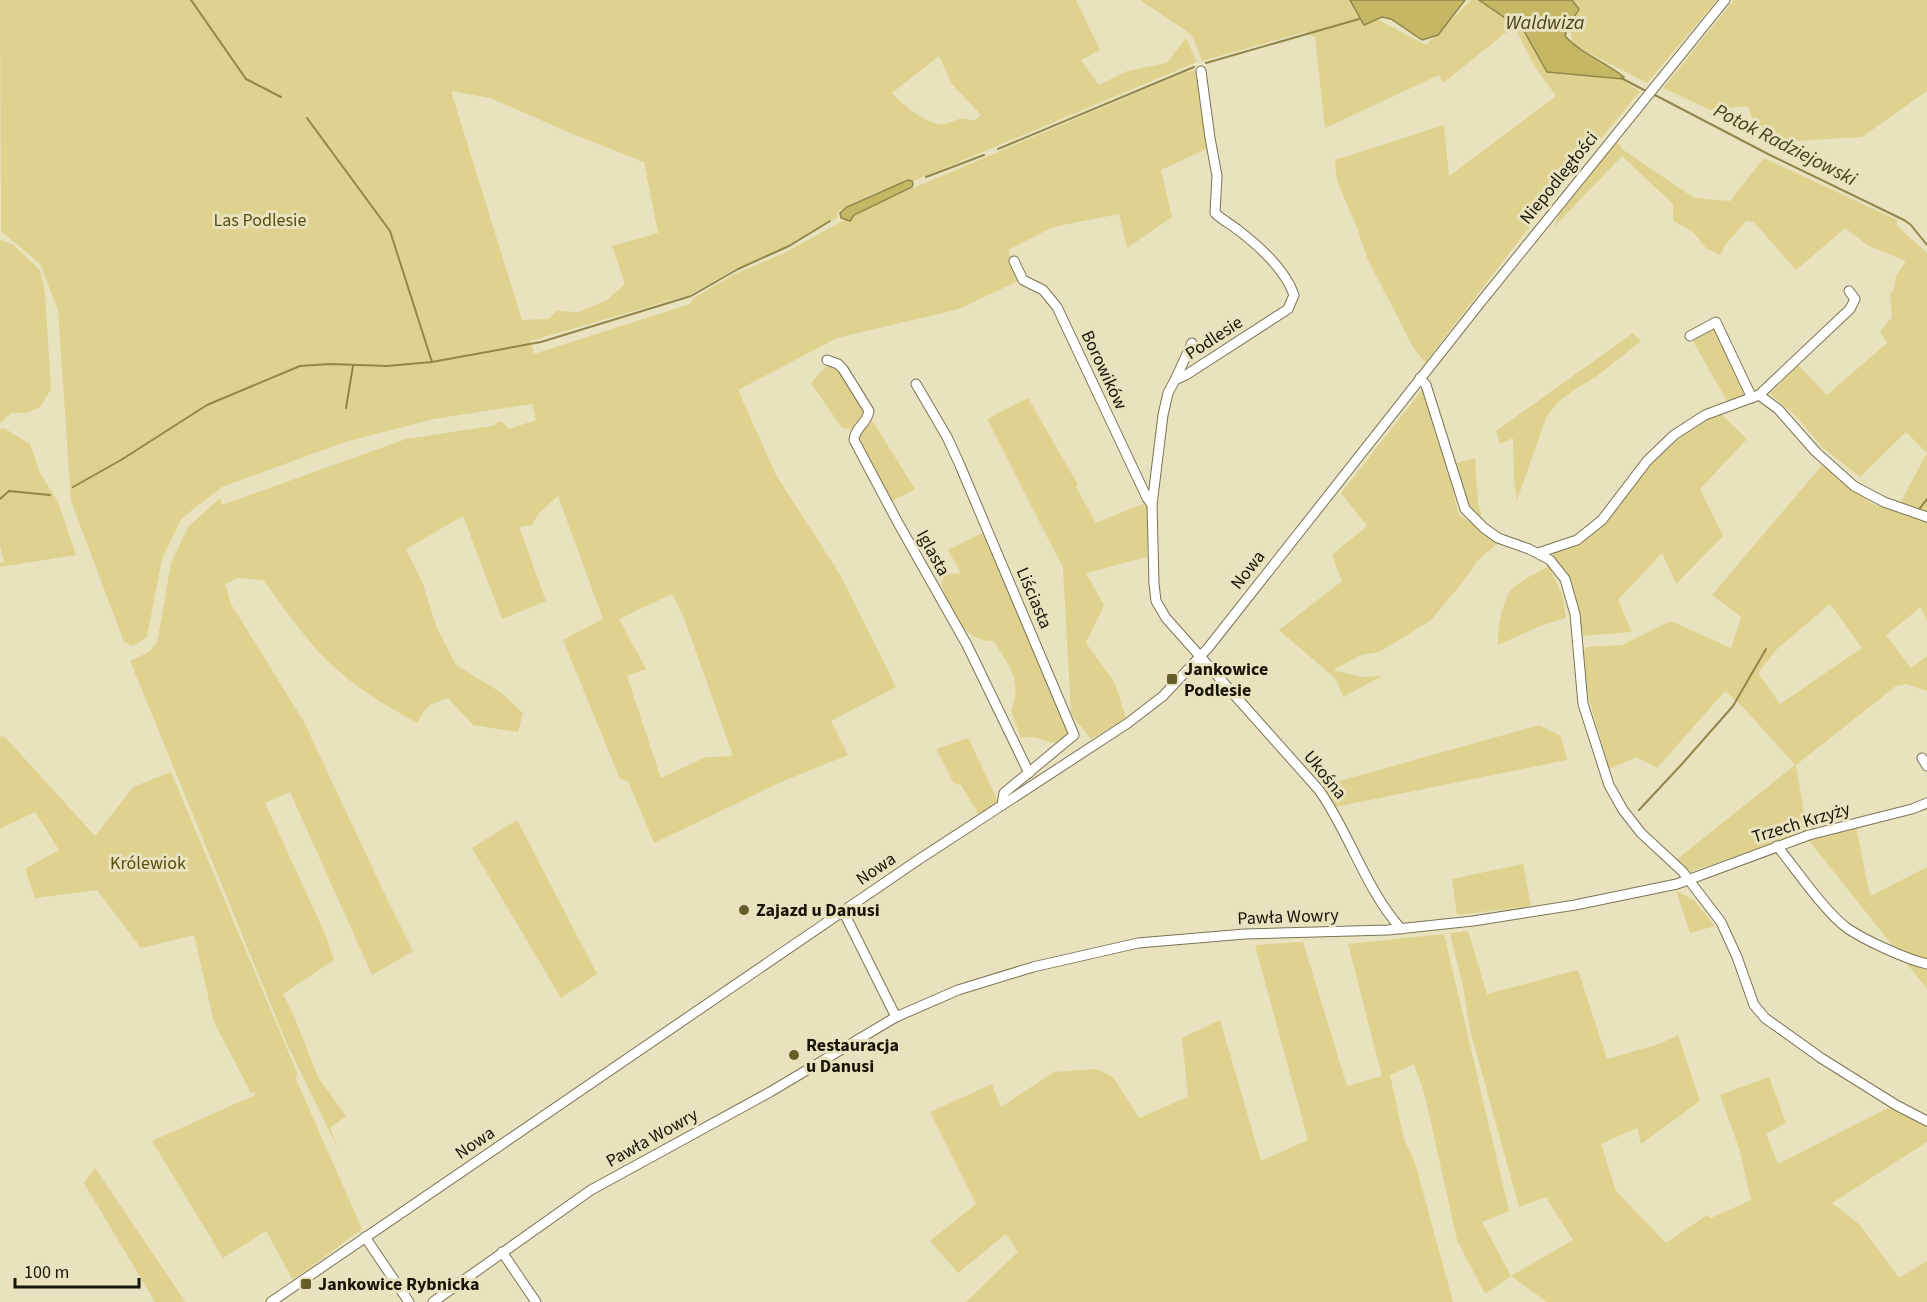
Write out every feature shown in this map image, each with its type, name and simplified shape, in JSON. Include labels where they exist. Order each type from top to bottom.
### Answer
[{"type":"street","name":"Niepodległości","points":[[1420,378],[1725,0]]},
{"type":"street","name":"Podlesie","points":[[1200,657],[1166,618],[1156,601],[1152,551],[1152,505],[1163,415],[1168,393],[1175,380],[1288,309],[1294,295],[1278,269],[1252,242],[1215,213],[1217,176],[1201,71]]},
{"type":"street","name":"Borowików","points":[[1014,261],[1023,280],[1043,290],[1057,307],[1152,505]]},
{"type":"street","points":[[1538,553],[1577,540],[1602,520],[1647,461],[1674,435],[1705,415],[1756,396],[1850,309],[1855,299],[1849,291]]},
{"type":"street","points":[[1690,336],[1716,322],[1756,396],[1778,409],[1816,452],[1854,486],[1884,502],[1920,514]]},
{"type":"street","points":[[1175,380],[1192,343]]},
{"type":"street","name":"Iglasta","points":[[827,360],[838,364],[843,369],[869,411],[868,418],[854,432],[854,440],[968,645],[1029,773]]},
{"type":"street","points":[[1420,378],[1426,385],[1465,509],[1498,538],[1550,560],[1564,579],[1575,614],[1583,704],[1609,785],[1623,810],[1641,833],[1682,871],[1721,922],[1737,957],[1745,985],[1754,1005],[1765,1018],[1821,1058],[1896,1105],[1927,1121]]},
{"type":"street","name":"Nowa","points":[[271,1302],[843,911],[1144,711],[1163,696],[1200,657],[1420,378]]},
{"type":"street","name":"Liściasta","points":[[915,384],[947,437],[1074,735],[1004,794],[1002,805]]},
{"type":"street","name":"Ukośna","points":[[1200,657],[1319,790],[1337,816],[1376,895],[1401,929]]},
{"type":"street","name":"Trzech Krzyży","points":[[1688,880],[1826,830],[1912,809],[1927,803]]},
{"type":"street","points":[[1777,846],[1832,914],[1847,928],[1896,953],[1927,964]]},
{"type":"street","name":"Pawła Wowry","points":[[433,1302],[591,1190],[770,1092],[896,1017],[958,990],[1033,967],[1138,943],[1245,934],[1371,932],[1473,921],[1564,907],[1688,880]]},
{"type":"street","points":[[843,911],[896,1017]]},
{"type":"street","points":[[366,1237],[409,1302]]},
{"type":"street","points":[[502,1252],[536,1302]]},
{"type":"green space","name":"Las Podlesie","points":[[0,0],[1076,0],[1100,50],[1081,60],[1099,85],[1127,71],[1167,63],[1186,38],[1197,62],[892,190],[882,190],[873,194],[837,212],[838,217],[786,248],[737,268],[689,295],[530,341],[534,354],[690,304],[692,299],[733,275],[784,253],[852,216],[897,195],[1181,74],[1198,69],[1213,174],[1206,149],[1161,170],[1172,217],[1127,248],[1119,214],[1053,227],[1008,250],[1018,281],[959,309],[837,338],[738,390],[776,475],[841,576],[896,687],[831,721],[848,755],[781,782],[654,843],[628,781],[620,779],[563,640],[603,619],[558,496],[539,513],[532,525],[519,527],[546,601],[502,619],[463,516],[406,549],[423,584],[436,626],[456,665],[500,692],[523,713],[518,732],[473,725],[448,698],[429,706],[418,723],[374,698],[334,667],[305,635],[263,580],[238,578],[225,584],[231,604],[304,722],[413,951],[372,975],[290,792],[265,803],[326,936],[334,960],[283,994],[318,1077],[346,1116],[330,1128],[337,1147],[287,1044],[130,661],[149,652],[157,643],[171,563],[188,527],[220,498],[222,505],[406,439],[492,426],[501,421],[509,429],[536,420],[532,404],[434,419],[345,442],[222,487],[182,518],[162,559],[147,637],[133,646],[124,642],[71,501],[58,310],[40,264],[1,231]],"holes":[[[939,56],[952,84],[981,115],[974,121],[960,119],[937,124],[908,108],[892,93]],[[451,91],[490,98],[644,162],[658,233],[612,246],[625,284],[607,300],[579,312],[556,311],[549,319],[522,320]],[[672,594],[684,618],[733,756],[706,757],[661,778],[627,676],[646,669],[619,619]]]},
{"type":"green space","points":[[1140,0],[1350,0],[1356,13],[1359,10],[1426,45],[1471,0],[1479,0],[1526,24],[1559,74],[1617,77],[1640,91],[1533,222],[1425,363],[1413,347],[1367,258],[1337,181],[1335,160],[1444,125],[1449,176],[1556,96],[1535,67],[1514,26],[1443,83],[1439,75],[1325,128],[1315,37],[1305,32],[1202,61],[1192,35]]},
{"type":"green space","points":[[1568,0],[1717,0],[1647,83],[1572,44]]},
{"type":"green space","points":[[1734,0],[1927,0],[1927,91],[1862,137],[1778,142],[1756,129],[1748,106],[1711,110],[1663,88]]},
{"type":"green space","points":[[1616,140],[1622,149],[1694,198],[1730,201],[1764,158],[1897,220],[1897,226],[1927,253],[1927,453],[1906,432],[1860,477],[1822,447],[1797,417],[1770,394],[1798,365],[1827,395],[1887,343],[1880,332],[1892,317],[1890,294],[1894,289],[1896,276],[1906,261],[1869,246],[1845,228],[1796,270],[1754,222],[1746,221],[1725,245],[1720,255],[1706,248],[1693,232],[1673,221],[1673,204],[1622,156],[1554,227],[1562,207]]},
{"type":"green space","points":[[0,240],[12,244],[40,270],[45,293],[51,389],[40,407],[27,413],[11,413],[0,423]]},
{"type":"green space","points":[[1713,326],[1745,392],[1743,397],[1727,401],[1690,336]]},
{"type":"green space","points":[[1633,333],[1641,341],[1597,376],[1558,402],[1546,418],[1517,500],[1513,438],[1500,444],[1496,431]]},
{"type":"green space","points":[[833,365],[839,370],[864,412],[861,422],[851,429],[842,428],[811,383],[825,367]]},
{"type":"green space","points":[[1422,390],[1445,459],[1459,515],[1487,533],[1497,544],[1478,560],[1430,621],[1379,652],[1361,655],[1333,670],[1362,677],[1382,676],[1343,697],[1335,678],[1279,630],[1342,581],[1332,555],[1367,526],[1341,493]]},
{"type":"green space","points":[[1028,398],[1078,485],[1076,487],[1096,523],[1142,504],[1148,508],[1147,557],[1086,573],[1104,605],[1086,643],[1115,683],[1126,718],[1091,739],[1071,714],[1063,568],[987,419]]},
{"type":"green space","points":[[1719,412],[1747,439],[1700,489],[1723,536],[1676,584],[1662,553],[1618,600],[1632,632],[1582,636],[1568,578],[1554,560],[1553,553],[1578,543],[1652,462],[1706,418]]},
{"type":"green space","points":[[871,419],[915,489],[892,501],[857,441],[858,432]]},
{"type":"green space","points":[[4,428],[30,444],[40,473],[58,502],[76,555],[0,567],[0,563],[4,562],[0,546],[0,429]]},
{"type":"green space","points":[[1927,453],[1927,515],[1899,505]]},
{"type":"green space","points":[[1475,458],[1480,520],[1467,501],[1454,464]]},
{"type":"green space","points":[[1823,464],[1841,481],[1873,504],[1924,520],[1927,523],[1927,621],[1921,607],[1886,635],[1911,668],[1927,656],[1927,691],[1906,684],[1896,686],[1796,765],[1807,832],[1690,872],[1676,860],[1795,765],[1743,707],[1725,691],[1657,768],[1637,757],[1609,769],[1585,685],[1582,652],[1587,647],[1622,645],[1671,621],[1731,648],[1741,617],[1712,595]],"holes":[[[1830,604],[1862,648],[1780,704],[1758,673],[1777,649]]]},
{"type":"green space","points":[[984,532],[1069,734],[1058,744],[1035,738],[1021,738],[1011,711],[1016,691],[1009,666],[994,641],[974,636],[959,622],[941,584],[945,575],[961,573],[948,550]]},
{"type":"green space","points":[[1549,566],[1563,597],[1566,618],[1540,626],[1498,645],[1501,616],[1508,594],[1520,583]]},
{"type":"green space","points":[[1539,725],[1561,736],[1567,760],[1335,807],[1322,786]]},
{"type":"green space","name":"Królewiok","points":[[0,736],[5,737],[95,836],[133,787],[171,772],[298,1075],[295,1077],[362,1229],[293,1280],[266,1231],[223,1258],[152,1141],[255,1095],[255,1092],[251,1093],[214,1022],[194,935],[141,948],[97,890],[35,898],[25,869],[59,850],[35,812],[0,829]]},
{"type":"green space","points":[[968,738],[998,801],[979,815],[961,785],[954,783],[936,749]]},
{"type":"green space","points":[[517,820],[597,974],[561,998],[472,848]]},
{"type":"green space","points":[[1856,827],[1870,896],[1927,867],[1927,989],[1807,838]]},
{"type":"green space","points":[[1523,864],[1531,906],[1457,915],[1452,879]]},
{"type":"green space","points":[[1676,891],[1694,900],[1715,926],[1690,933]]},
{"type":"green space","points":[[1468,931],[1487,994],[1578,970],[1607,1059],[1659,1044],[1678,1035],[1700,1101],[1641,1144],[1637,1128],[1601,1144],[1616,1191],[1666,1243],[1707,1215],[1711,1218],[1751,1200],[1739,1148],[1720,1095],[1769,1077],[1786,1123],[1766,1134],[1778,1164],[1890,1107],[1927,1127],[1927,1142],[1832,1203],[1860,1225],[1899,1278],[1927,1261],[1927,1302],[1547,1302],[1511,1276],[1573,1240],[1546,1197],[1519,1207],[1470,1030],[1463,987],[1450,933]]},
{"type":"green space","points":[[1444,934],[1509,1211],[1482,1222],[1511,1276],[1485,1294],[1457,1240],[1425,1096],[1414,1064],[1390,1075],[1404,1139],[1415,1163],[1453,1302],[966,1302],[1018,1252],[1006,1234],[958,1273],[930,1241],[976,1204],[930,1112],[992,1084],[1001,1107],[1054,1072],[1096,1069],[1113,1077],[1139,1118],[1188,1097],[1182,1038],[1220,1020],[1261,1161],[1308,1140],[1255,945],[1303,942],[1347,1086],[1382,1076],[1348,944]]},
{"type":"green space","points":[[95,1168],[185,1302],[155,1302],[84,1183]]},
{"type":"water","name":"Waldwiza","points":[[1350,0],[1465,0],[1438,35],[1422,40],[1391,19],[1382,17],[1364,25]]},
{"type":"water","name":"Waldwiza","points":[[1479,0],[1572,0],[1579,9],[1565,36],[1624,77],[1623,79],[1547,72],[1519,22],[1511,22]]},
{"type":"water","points":[[908,180],[912,181],[912,187],[854,215],[850,221],[841,218],[840,213],[847,207]]},
{"type":"waterway","points":[[191,0],[246,79],[281,97]]},
{"type":"waterway","points":[[1206,63],[1359,19]]},
{"type":"waterway","points":[[998,149],[1194,67]]},
{"type":"waterway","name":"Potok Radziejowski","points":[[1621,78],[1648,92]]},
{"type":"waterway","name":"Potok Radziejowski","points":[[1653,94],[1768,154],[1904,220],[1927,245]]},
{"type":"waterway","points":[[307,118],[390,231],[432,362],[541,342],[691,296],[738,269],[789,246],[830,221]]},
{"type":"waterway","points":[[926,177],[984,155]]},
{"type":"waterway","points":[[73,487],[121,460],[207,405],[300,366],[330,364],[387,366],[432,362]]},
{"type":"waterway","points":[[346,408],[353,366]]},
{"type":"waterway","points":[[0,499],[9,491],[50,495]]},
{"type":"waterway","points":[[1917,512],[1927,499]]},
{"type":"waterway","points":[[1639,810],[1733,706],[1766,649]]},
{"type":"place","name":"Jankowice Podlesie","points":[[1172,679]]},
{"type":"place","name":"Zajazd u Danusi","points":[[744,910]]},
{"type":"place","name":"Restauracja u Danusi","points":[[794,1055]]},
{"type":"place","name":"Jankowice Rybnicka","points":[[306,1284]]}]
